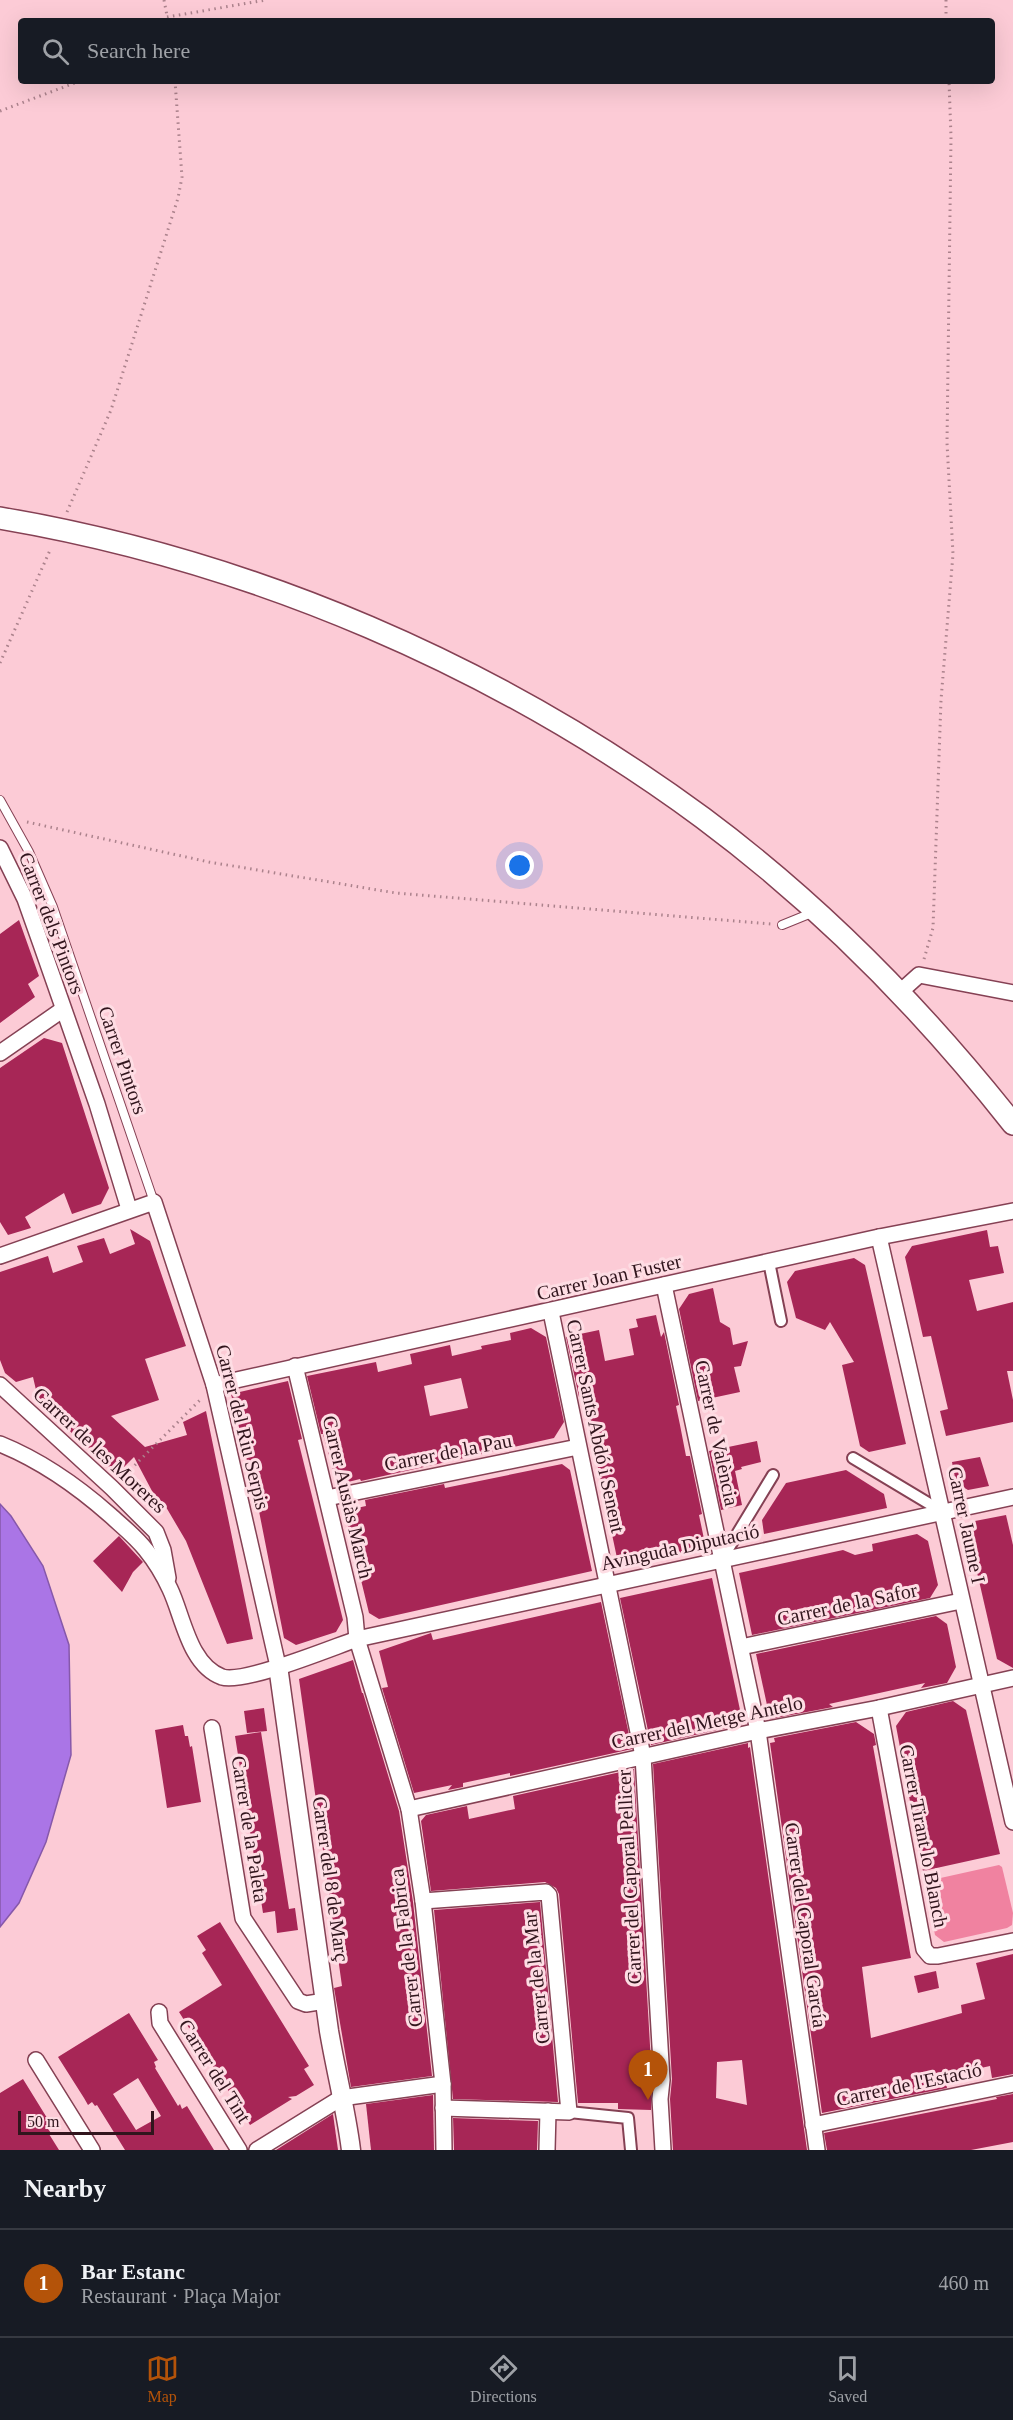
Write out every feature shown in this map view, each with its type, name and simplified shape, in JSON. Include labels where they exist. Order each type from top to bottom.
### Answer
[{"type":"main road","points":[[0,518],[119,544],[292,597],[438,659],[559,723],[641,775],[721,832],[815,912],[899,993],[956,1053],[1013,1124]]},
{"type":"street","name":"Carrer dels Pintors","points":[[0,848],[25,899],[62,1010],[0,1053]]},
{"type":"street","points":[[899,993],[919,975],[1013,993]]},
{"type":"street","points":[[62,1010],[97,1104],[129,1209]]},
{"type":"street","points":[[0,1256],[154,1202]]},
{"type":"street","name":"Carrer del Riu Serpis","points":[[154,1202],[214,1385],[278,1666]]},
{"type":"street","name":"Carrer Joan Fuster","points":[[214,1385],[879,1238],[1013,1211]]},
{"type":"street","name":"Carrer Jaume I","points":[[879,1238],[1013,1822]]},
{"type":"street","points":[[769,1262],[781,1321]]},
{"type":"street","name":"Carrer de València","points":[[664,1286],[758,1731]]},
{"type":"street","name":"Carrer Sants Abdó i Senent","points":[[551,1312],[608,1584]]},
{"type":"street","name":"Carrer Ausiàs March","points":[[295,1366],[355,1617],[357,1639],[410,1809]]},
{"type":"street","name":"Carrer de les Moreres","points":[[0,1385],[112,1488],[159,1537],[170,1587]]},
{"type":"street","points":[[0,1444],[47,1466],[89,1496],[146,1550],[170,1587],[194,1650],[212,1671],[221,1677],[234,1678],[278,1666],[357,1639]]},
{"type":"street","name":"Carrer de la Pau","points":[[327,1498],[578,1448]]},
{"type":"street","points":[[853,1458],[943,1512]]},
{"type":"street","points":[[722,1559],[773,1475]]},
{"type":"street","name":"Avinguda Diputació","points":[[357,1639],[1013,1497]]},
{"type":"street","name":"Carrer del Caporal Pellicer","points":[[608,1584],[643,1756],[662,2080],[660,2098],[663,2150]]},
{"type":"street","name":"Carrer de la Safor","points":[[741,1647],[962,1601]]},
{"type":"street","name":"Carrer del 8 de Març","points":[[278,1666],[325,2001],[351,2150]]},
{"type":"street","name":"Carrer del Metge Antelo","points":[[410,1809],[758,1731],[879,1708],[1013,1678]]},
{"type":"street","name":"Carrer Tirant lo Blanch","points":[[879,1708],[924,1949],[930,1956],[938,1956],[1013,1941]]},
{"type":"street","name":"Carrer de la Paleta","points":[[212,1728],[243,1918],[298,2001],[306,2004],[325,2001]]},
{"type":"street","name":"Carrer del Caporal García","points":[[758,1731],[817,2150]]},
{"type":"street","name":"Carrer de la Fabrica","points":[[410,1809],[423,1901],[443,2084],[444,2150]]},
{"type":"street","name":"Carrer de la Mar","points":[[423,1901],[542,1891],[549,1895],[568,2112]]},
{"type":"street","name":"Carrer del Tint","points":[[159,2012],[160,2023],[239,2150]]},
{"type":"street","points":[[36,2060],[92,2150]]},
{"type":"street","points":[[257,2150],[341,2098],[443,2084]]},
{"type":"street","name":"Carrer de l'Estació","points":[[813,2125],[1013,2084]]},
{"type":"street","points":[[443,2108],[568,2112],[628,2118],[631,2150]]},
{"type":"street","points":[[548,2112],[548,2150]]},
{"type":"lane","name":"Carrer Pintors","points":[[0,800],[34,862],[53,907],[154,1202]]},
{"type":"lane","points":[[782,925],[815,912]]},
{"type":"path","points":[[164,0],[167,18]]},
{"type":"path","points":[[172,18],[266,0]]},
{"type":"path","points":[[946,0],[946,18]]},
{"type":"path","points":[[0,111],[72,84]]},
{"type":"path","points":[[0,663],[111,410],[178,198],[182,177],[175,84]]},
{"type":"path","points":[[919,975],[933,928],[942,700],[953,554],[947,443],[951,137],[949,84]]},
{"type":"path","points":[[11,818],[209,862],[396,893],[782,925]]},
{"type":"path","points":[[112,1488],[214,1385]]},
{"type":"shaded area","points":[[0,1504],[11,1516],[43,1566],[69,1645],[71,1755],[46,1842],[19,1903],[0,1927]]},
{"type":"shaded area","points":[[999,1865],[1002,1867],[1013,1913],[1012,1925],[944,1942],[935,1935],[925,1883]]},
{"type":"building","points":[[19,920],[39,976],[28,984],[35,997],[0,1023],[0,934]]},
{"type":"building","points":[[44,1038],[62,1043],[109,1188],[101,1204],[72,1214],[64,1193],[25,1217],[31,1228],[8,1235],[0,1222],[0,1068]]},
{"type":"building","points":[[130,1229],[150,1241],[186,1346],[145,1359],[159,1400],[111,1416],[145,1447],[187,1435],[183,1422],[206,1411],[253,1639],[227,1644],[186,1541],[166,1507],[152,1491],[134,1457],[117,1474],[39,1403],[33,1377],[16,1382],[5,1373],[0,1360],[0,1272],[48,1256],[53,1273],[83,1262],[77,1246],[104,1238],[110,1254],[135,1244]]},
{"type":"building","points":[[987,1230],[990,1247],[998,1246],[1004,1273],[969,1280],[977,1311],[1013,1302],[1013,1371],[1007,1371],[1013,1400],[1013,1422],[946,1436],[940,1411],[948,1409],[931,1336],[923,1337],[905,1257],[912,1246]]},
{"type":"building","points":[[854,1258],[865,1265],[906,1444],[869,1452],[860,1446],[842,1365],[854,1362],[830,1322],[825,1330],[796,1318],[787,1282],[795,1271]]},
{"type":"building","points":[[713,1288],[720,1322],[730,1328],[733,1345],[748,1341],[741,1366],[734,1367],[740,1392],[698,1401],[679,1309],[689,1294]]},
{"type":"building","points":[[656,1315],[661,1337],[664,1332],[679,1405],[676,1406],[686,1456],[690,1456],[702,1514],[699,1515],[704,1539],[698,1549],[626,1564],[617,1558],[582,1392],[579,1397],[566,1337],[599,1330],[605,1361],[634,1355],[629,1329],[638,1327],[636,1319]]},
{"type":"building","points":[[531,1328],[546,1337],[564,1422],[554,1438],[361,1481],[360,1479],[344,1483],[335,1477],[323,1434],[321,1434],[307,1376],[376,1362],[378,1372],[412,1364],[410,1354],[450,1345],[452,1356],[482,1349],[481,1346],[511,1340],[510,1333]],"holes":[[[461,1378],[468,1408],[430,1416],[424,1386]]]},
{"type":"building","points":[[288,1381],[302,1439],[298,1440],[343,1620],[336,1632],[296,1645],[284,1638],[258,1506],[231,1394]]},
{"type":"building","points":[[757,1441],[761,1462],[741,1467],[742,1469],[735,1471],[742,1505],[721,1510],[709,1451]]},
{"type":"building","points":[[980,1457],[989,1486],[968,1490],[956,1483],[952,1462]]},
{"type":"building","points":[[562,1464],[570,1470],[592,1571],[379,1619],[369,1613],[346,1518],[352,1509],[366,1506],[365,1500],[444,1484],[445,1488]]},
{"type":"building","points":[[846,1470],[884,1494],[887,1508],[764,1534],[762,1520],[786,1483]]},
{"type":"building","points":[[1006,1515],[1013,1545],[1013,1668],[997,1659],[968,1533],[975,1521]]},
{"type":"building","points":[[917,1534],[928,1541],[938,1585],[930,1598],[752,1635],[739,1573],[843,1550],[855,1555],[873,1551],[872,1544]]},
{"type":"building","points":[[119,1536],[143,1562],[133,1572],[122,1592],[93,1561]]},
{"type":"building","points":[[712,1578],[743,1724],[651,1745],[620,1598]]},
{"type":"building","points":[[601,1602],[632,1749],[510,1776],[510,1773],[463,1783],[463,1787],[448,1790],[452,1785],[414,1793],[382,1688],[388,1687],[379,1651],[431,1633],[433,1640]]},
{"type":"building","points":[[936,1616],[947,1624],[956,1667],[947,1683],[921,1688],[925,1683],[829,1704],[833,1707],[770,1719],[756,1654]]},
{"type":"building","points":[[353,1660],[399,1811],[413,1902],[432,2076],[351,2087],[334,1988],[342,1986],[299,1679]]},
{"type":"building","points":[[953,1701],[966,1710],[1000,1854],[923,1871],[896,1726],[906,1712]]},
{"type":"building","points":[[264,1708],[267,1731],[247,1733],[244,1711]]},
{"type":"building","points":[[856,1722],[874,1734],[876,1745],[873,1746],[911,1958],[862,1967],[871,2038],[962,2013],[961,2005],[985,1999],[976,1963],[1013,1954],[1013,2074],[992,2078],[990,2066],[944,2076],[947,2088],[822,2113],[770,1743],[775,1742],[774,1738]]},
{"type":"building","points":[[183,1725],[185,1736],[188,1736],[190,1747],[192,1746],[201,1802],[167,1808],[155,1730]]},
{"type":"building","points":[[261,1732],[289,1909],[295,1908],[298,1930],[277,1933],[275,1911],[263,1913],[235,1736]]},
{"type":"building","points":[[748,1743],[748,1748],[750,1747],[807,2150],[673,2150],[670,2099],[672,2079],[653,1764]],"holes":[[[742,2060],[747,2105],[716,2098],[717,2062]]]},
{"type":"building","points":[[634,1769],[652,2080],[651,2110],[618,2109],[618,2103],[578,2103],[559,1894],[556,1888],[545,1882],[431,1891],[421,1821],[426,1815],[467,1806],[469,1819],[515,1809],[513,1796]]},
{"type":"building","points":[[540,1902],[558,2102],[453,2099],[434,1910]]},
{"type":"building","points":[[220,1922],[309,2066],[304,2069],[314,2085],[296,2096],[288,2097],[292,2099],[250,2125],[179,2012],[222,1985],[202,1953],[206,1950],[197,1936]]},
{"type":"building","points":[[936,1971],[939,1988],[918,1993],[914,1976]]},
{"type":"building","points":[[129,2013],[158,2060],[154,2062],[155,2068],[178,2106],[180,2104],[182,2109],[187,2106],[214,2150],[125,2150],[97,2105],[95,2106],[92,2102],[88,2105],[58,2057]],"holes":[[[138,2078],[161,2116],[136,2130],[113,2094]]]},
{"type":"building","points":[[23,2079],[52,2126],[48,2129],[51,2133],[49,2134],[59,2150],[0,2150],[0,2093]]},
{"type":"building","points":[[1013,2094],[1013,2142],[971,2150],[827,2150],[824,2133]]},
{"type":"building","points":[[433,2095],[434,2150],[371,2150],[366,2104]]},
{"type":"building","points":[[333,2114],[338,2150],[276,2150]]},
{"type":"building","points":[[453,2118],[538,2121],[537,2150],[454,2150]]},
{"type":"place","name":"Bar Estanc","points":[[648,2100]]}]
